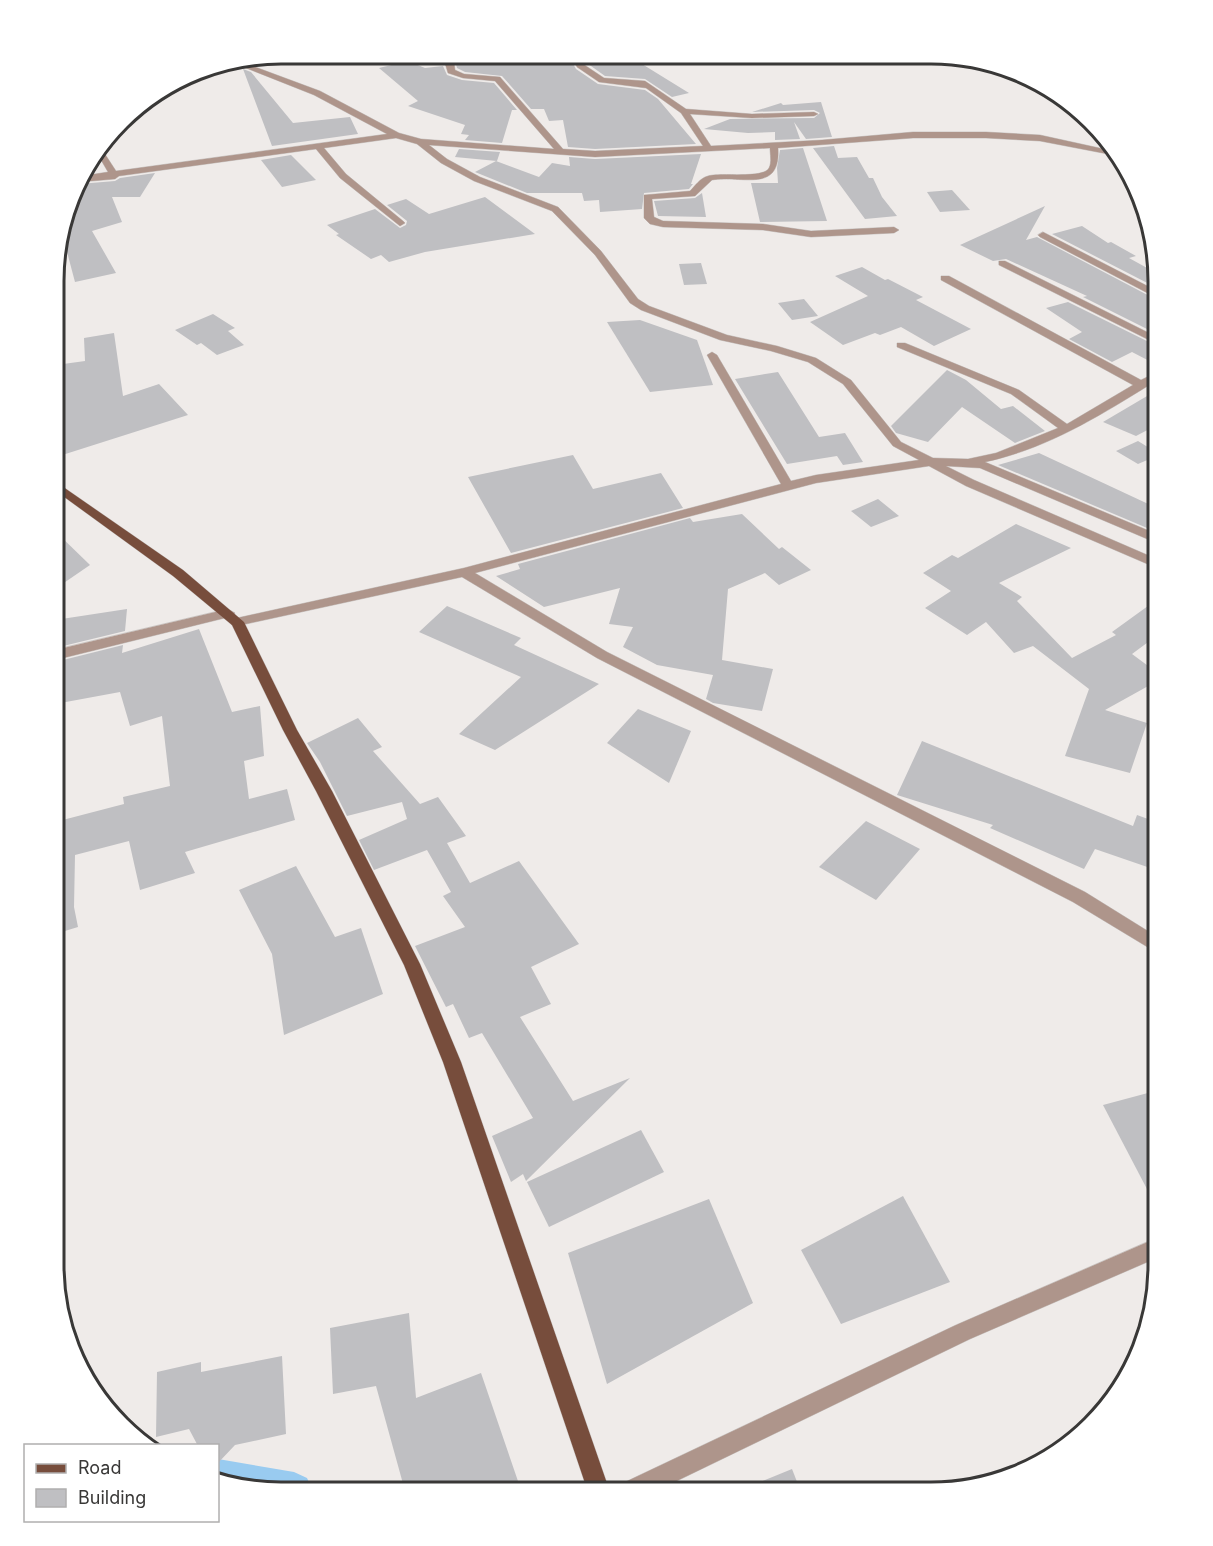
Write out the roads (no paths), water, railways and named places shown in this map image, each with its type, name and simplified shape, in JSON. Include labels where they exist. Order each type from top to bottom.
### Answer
[{"type":"main road","points":[[64,492],[178,573],[232,618],[416,975],[460,1083],[595,1482]]},
{"type":"street","points":[[449,64],[451,71],[463,76],[492,77],[508,89],[562,153]]},
{"type":"street","points":[[580,64],[602,80],[642,83],[684,111],[708,148]]},
{"type":"street","points":[[248,67],[317,93],[396,135],[420,142],[595,154],[913,135],[986,135],[1040,138],[1106,152]]},
{"type":"street","points":[[684,111],[752,116],[814,114]]},
{"type":"street","points":[[91,178],[396,135]]},
{"type":"street","points":[[420,142],[444,161],[477,179],[555,209],[598,254],[634,301],[645,308],[724,338],[774,348],[812,360],[847,382],[897,444],[970,483],[1148,560]]},
{"type":"street","points":[[774,145],[774,166],[769,173],[754,177],[712,177],[692,194],[647,197],[649,218],[657,223],[763,227],[811,234],[894,230]]},
{"type":"street","points":[[318,146],[343,176],[400,224]]},
{"type":"street","points":[[103,157],[115,176]]},
{"type":"street","points":[[1043,235],[1148,290]]},
{"type":"street","points":[[1002,263],[1148,336]]},
{"type":"street","points":[[945,278],[1141,385]]},
{"type":"street","points":[[901,345],[1016,392],[1067,429]]},
{"type":"street","points":[[712,355],[788,486]]},
{"type":"street","points":[[64,653],[464,572],[788,486],[931,462],[965,462],[1001,456],[1067,429],[1148,381]]},
{"type":"street","points":[[965,462],[983,465],[1148,535]]},
{"type":"street","points":[[464,572],[602,655],[1080,897],[1148,940]]},
{"type":"street","points":[[648,1482],[963,1332],[1148,1252]]}]
